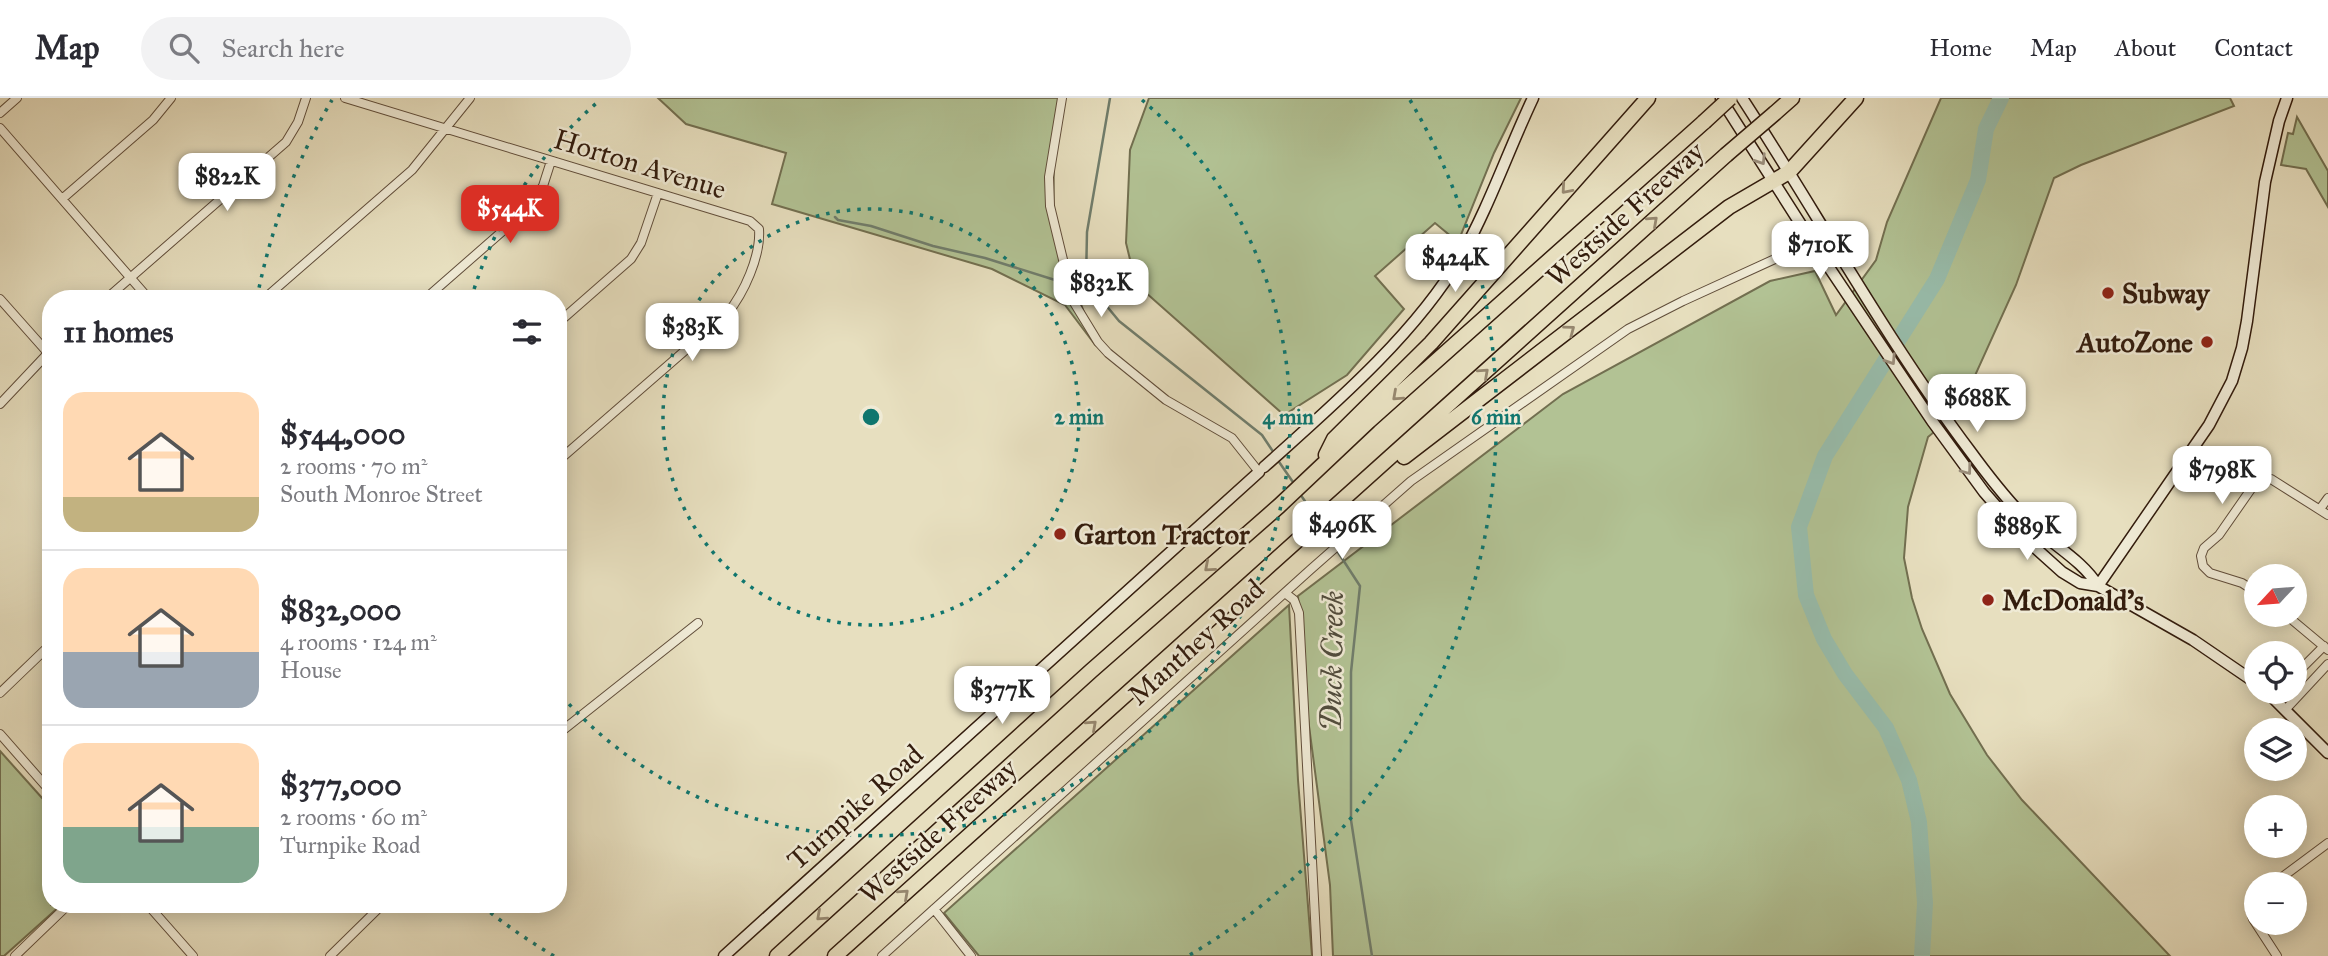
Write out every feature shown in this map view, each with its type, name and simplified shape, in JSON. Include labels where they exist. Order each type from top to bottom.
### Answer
[{"type":"highway","points":[[1320,466],[1334,439],[1432,343],[1648,98]]},
{"type":"highway","name":"Westside Freeway","points":[[778,956],[1091,671],[1279,506],[1320,466],[1730,98]]},
{"type":"highway","name":"Westside Freeway","points":[[835,956],[1791,98]]},
{"type":"highway","points":[[1376,470],[1394,464],[1729,207],[1789,172],[1856,98]]},
{"type":"street","points":[[0,113],[17,98]]},
{"type":"street","points":[[62,199],[153,120],[171,98]]},
{"type":"street","points":[[116,290],[286,142],[298,122],[306,98]]},
{"type":"street","name":"Horton Avenue","points":[[345,98],[750,221],[759,229],[760,239],[747,282],[739,299],[727,314],[567,453]]},
{"type":"street","points":[[274,290],[412,170],[470,98]]},
{"type":"street","points":[[1062,98],[1049,177],[1050,206],[1073,301],[1098,342],[1108,353],[1166,400],[1232,438],[1261,469]]},
{"type":"street","name":"Turnpike Road","points":[[724,956],[1300,435],[1381,357],[1436,294],[1459,259],[1476,228],[1533,98]]},
{"type":"street","points":[[1721,98],[1812,242],[1932,421],[1984,492],[2024,537],[2062,572],[2080,583],[2098,586],[2193,640],[2244,675]]},
{"type":"street","points":[[1742,98],[1938,406],[1998,488],[2030,523],[2089,571],[2098,586]]},
{"type":"street","points":[[2098,586],[2209,425],[2232,381],[2247,321],[2265,182],[2287,98]]},
{"type":"street","points":[[0,128],[141,290]]},
{"type":"street","points":[[435,290],[529,208],[543,186],[551,160]]},
{"type":"street","points":[[567,315],[637,252],[658,193]]},
{"type":"street","points":[[1812,242],[1825,250],[1851,286],[1862,290]]},
{"type":"street","name":"Manthey Road","points":[[882,956],[1315,566],[1419,476],[1628,329],[1812,242]]},
{"type":"street","points":[[0,299],[42,344]]},
{"type":"street","points":[[0,404],[42,359]]},
{"type":"street","points":[[2244,584],[2210,573],[2203,566],[2201,556],[2204,548],[2220,535],[2258,479],[2271,479],[2328,515]]},
{"type":"street","points":[[2320,509],[2328,498]]},
{"type":"street","points":[[1285,593],[1294,600],[1299,613],[1317,956]]},
{"type":"street","points":[[567,727],[698,623]]},
{"type":"street","points":[[2301,627],[2326,648],[2307,665]]},
{"type":"street","points":[[0,693],[42,653]]},
{"type":"street","points":[[2286,709],[2328,664]]},
{"type":"street","points":[[2282,704],[2328,754]]},
{"type":"street","points":[[0,734],[42,782]]},
{"type":"street","points":[[2289,872],[2328,843]]},
{"type":"street","points":[[934,909],[971,956]]},
{"type":"street","points":[[15,956],[60,913]]},
{"type":"street","points":[[155,913],[193,956]]},
{"type":"street","points":[[330,956],[374,913]]},
{"type":"street","points":[[2263,935],[2277,956]]},
{"type":"green space","points":[[658,98],[1065,98],[1054,154],[1053,226],[1096,346],[1065,305],[992,269],[772,204],[786,153],[686,124]]},
{"type":"green space","points":[[1149,98],[1521,98],[1494,153],[1458,242],[1435,223],[1375,276],[1404,309],[1347,375],[1284,415],[1136,284],[1126,243],[1130,150]]},
{"type":"green space","points":[[1941,98],[2230,98],[2234,106],[2054,178],[2016,285],[1959,411],[1928,437],[1908,507],[1904,558],[1922,629],[1950,694],[1987,755],[2022,800],[2170,956],[1333,956],[1330,885],[1304,688],[1298,596],[1563,394],[1770,281],[1815,271],[1836,315],[1876,260],[1887,222]]},
{"type":"green space","points":[[2297,117],[2328,171],[2328,207],[2306,169],[2281,165],[2288,133],[2293,134]]},
{"type":"green space","points":[[1289,605],[1298,780],[1312,956],[979,956],[944,913]]},
{"type":"green space","points":[[0,751],[42,798],[42,913],[52,913],[4,956],[0,956]]},
{"type":"waterway","name":"Duck Creek","points":[[1110,98],[1087,232],[1086,281],[1119,321],[1262,435],[1274,453]]},
{"type":"waterway","points":[[1922,956],[1925,903],[1919,822],[1909,780],[1886,728],[1845,674],[1824,639],[1806,595],[1799,527],[1825,456],[1937,279],[1978,180],[1986,129],[2001,98]]},
{"type":"waterway","points":[[835,217],[1055,280],[1065,280]]},
{"type":"waterway","points":[[1072,281],[1086,281]]},
{"type":"waterway","name":"Duck Creek","points":[[1277,459],[1295,485]]},
{"type":"waterway","name":"Duck Creek","points":[[1300,494],[1316,517]]},
{"type":"waterway","name":"Duck Creek","points":[[1321,526],[1360,586],[1351,672],[1351,820],[1372,956]]},
{"type":"place","name":"Subway","points":[[2108,293]]},
{"type":"place","name":"AutoZone","points":[[2207,342]]},
{"type":"place","name":"Garton Tractor","points":[[1060,534]]},
{"type":"place","name":"McDonald's","points":[[1988,600]]}]
